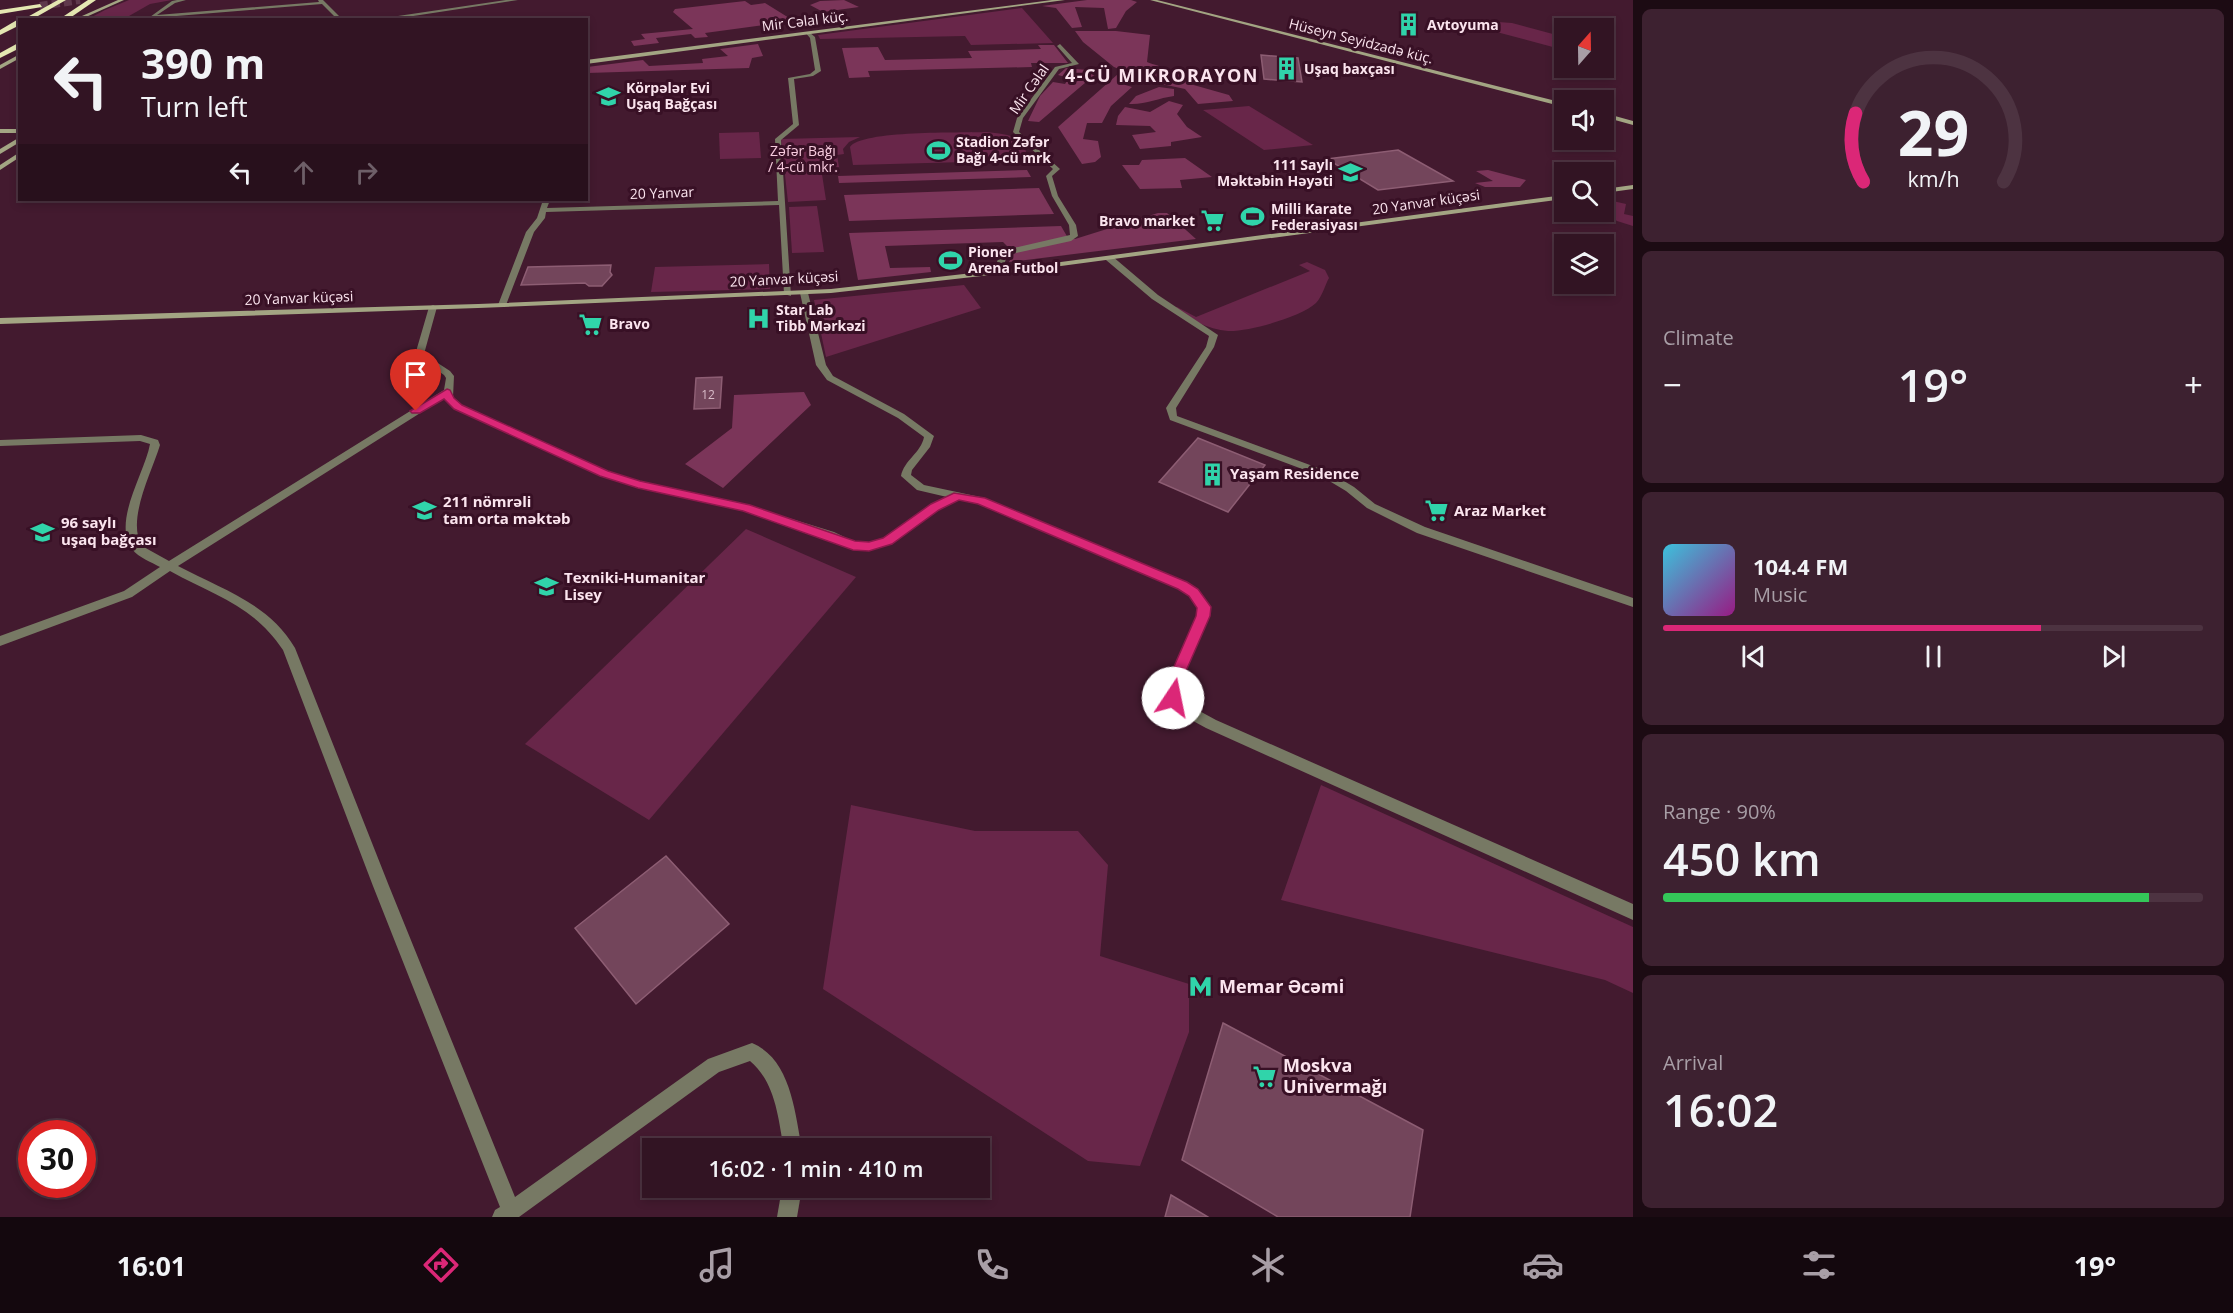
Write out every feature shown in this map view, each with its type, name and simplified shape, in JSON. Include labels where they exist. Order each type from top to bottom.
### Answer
[{"type":"highway","points":[[28,18],[63,0]]},
{"type":"highway","points":[[44,18],[74,0]]},
{"type":"highway","points":[[64,18],[93,0]]},
{"type":"highway","points":[[0,12],[40,6]]},
{"type":"highway","points":[[0,33],[18,23]]},
{"type":"highway","points":[[0,44],[18,33]]},
{"type":"highway","points":[[0,56],[18,45]]},
{"type":"street","points":[[81,18],[108,0]]},
{"type":"street","points":[[81,18],[122,0]]},
{"type":"street","points":[[149,18],[174,2],[184,0]]},
{"type":"street","points":[[387,18],[516,0]]},
{"type":"street","name":"Mir Cəlal küç.","points":[[588,58],[1029,0]]},
{"type":"street","name":"Mir Cəlal küç.","points":[[588,62],[1063,0]]},
{"type":"street","name":"Hüseyn Seyidzadə küç.","points":[[1152,0],[1554,102]]},
{"type":"street","points":[[149,18],[321,2],[340,18]]},
{"type":"street","points":[[788,294],[778,139],[796,127],[791,78],[811,75],[818,71],[812,37],[807,33]]},
{"type":"street","name":"Mir Cəlal","points":[[1008,271],[1001,262],[1004,253],[1068,239],[1075,234],[1065,210],[1056,197],[1049,176],[1057,169],[1016,132],[1020,118],[1058,68],[1076,64],[1060,46]]},
{"type":"street","points":[[0,67],[18,56]]},
{"type":"street","points":[[1614,118],[1633,123]]},
{"type":"street","points":[[0,128],[18,126]]},
{"type":"street","points":[[0,128],[18,131]]},
{"type":"street","points":[[0,152],[18,140]]},
{"type":"street","points":[[0,168],[18,155]]},
{"type":"street","points":[[1614,190],[1633,187]]},
{"type":"street","name":"20 Yanvar küçəsi","points":[[0,321],[804,293],[1008,271],[1554,198]]},
{"type":"street","points":[[502,305],[530,232],[541,218],[546,201]]},
{"type":"street","name":"20 Yanvar","points":[[543,210],[782,203]]},
{"type":"street","points":[[1109,258],[1155,297],[1214,335],[1210,347],[1171,408],[1173,418],[1325,474],[1350,489],[1371,506],[1422,530],[1633,603]]},
{"type":"street","points":[[804,293],[821,364],[830,378],[901,416],[929,436],[928,444],[907,468],[906,476],[921,488],[981,500],[1183,586],[1193,593],[1204,607],[1203,616],[1172,687],[1173,698],[1189,712],[1277,754],[1633,912]]},
{"type":"street","points":[[433,307],[419,355],[451,378],[447,393],[450,400],[458,407],[604,474],[638,484],[746,508],[853,546],[869,547],[887,541],[935,507],[958,496]]},
{"type":"street","points":[[0,641],[128,594],[206,542],[447,393]]},
{"type":"street","points":[[0,442],[141,438],[154,442],[131,522],[136,546],[169,567],[221,589],[256,611],[276,628],[289,648],[507,1214],[714,1065],[752,1052],[764,1060],[782,1093],[791,1138]]},
{"type":"street","points":[[786,1217],[790,1198]]},
{"type":"green space","points":[[129,0],[172,0],[150,4],[129,16],[90,18]]},
{"type":"green space","points":[[1022,8],[1053,43],[971,45],[965,36],[820,39],[818,35]]},
{"type":"green space","points":[[1484,21],[1512,23],[1554,34],[1554,47],[1489,30],[1480,25]]},
{"type":"green space","points":[[1249,106],[1313,145],[1264,150],[1203,110]]},
{"type":"green space","points":[[759,132],[761,158],[720,159],[719,133]]},
{"type":"green space","name":"Stadion Zəfər Bağı 4-cü mrk","points":[[987,132],[1016,138],[1024,146],[1026,152],[1019,158],[1003,161],[853,165],[850,147],[873,138],[892,135]]},
{"type":"green space","name":"Zəfər Bağı / 4-cü mkr.","points":[[860,137],[849,142],[843,149],[844,154],[837,155],[839,167],[821,168],[826,200],[788,202],[781,139]]},
{"type":"green space","points":[[1614,201],[1626,204],[1624,214],[1633,216],[1633,226],[1614,219]]},
{"type":"green space","points":[[817,206],[824,252],[792,253],[789,207]]},
{"type":"green space","points":[[1307,262],[1325,270],[1329,278],[1322,294],[1309,308],[1274,323],[1228,331],[1206,326],[1171,309],[1177,307],[1196,317],[1310,271],[1299,265]]},
{"type":"green space","points":[[769,264],[770,289],[651,292],[655,267]]},
{"type":"green space","points":[[964,285],[981,308],[826,357],[814,300]]},
{"type":"green space","points":[[746,529],[856,577],[649,820],[525,744]]},
{"type":"green space","points":[[1321,785],[1633,927],[1633,993],[1605,980],[1281,900]]},
{"type":"green space","points":[[851,805],[975,831],[1078,831],[1108,865],[1100,956],[1189,984],[1189,1032],[1140,1166],[1088,1161],[823,989]]},
{"type":"shaded area","points":[[844,0],[859,7],[823,12],[810,5],[820,1]]},
{"type":"shaded area","points":[[1087,0],[1137,2],[1126,11],[1116,28],[1108,29],[1104,8],[1075,7],[1082,27],[1072,28],[1056,8],[1042,6]]},
{"type":"shaded area","points":[[745,1],[751,5],[765,3],[794,21],[705,33],[708,37],[695,38],[691,34],[656,38],[659,43],[634,46],[631,41],[645,39],[641,34],[693,29],[673,12],[675,9]]},
{"type":"shaded area","points":[[1075,31],[1116,31],[1150,35],[1147,62],[1177,73],[1190,84],[1229,95],[1233,101],[1198,104],[1185,89],[1148,81],[1114,67],[1083,42]]},
{"type":"shaded area","points":[[758,44],[763,56],[752,58],[749,68],[588,73],[588,67],[643,60],[649,66],[703,63],[702,59],[728,56],[720,49]]},
{"type":"shaded area","points":[[1038,45],[1054,45],[1068,63],[1031,63],[1032,67],[868,71],[870,77],[849,78],[842,48],[878,47],[885,60],[972,58],[968,51],[1041,49]]},
{"type":"shaded area","points":[[1066,68],[1099,71],[1039,122],[1028,121],[1040,96],[1053,82],[1065,84],[1069,78],[1058,75]]},
{"type":"shaded area","points":[[1118,74],[1127,77],[1122,84],[1132,87],[1111,106],[1102,123],[1087,123],[1083,139],[1098,141],[1101,157],[1095,162],[1082,164],[1058,127]]},
{"type":"shaded area","points":[[1159,87],[1174,89],[1174,96],[1129,104],[1136,96]]},
{"type":"shaded area","points":[[1169,101],[1183,105],[1177,114],[1187,127],[1202,137],[1171,142],[1171,146],[1140,149],[1132,135],[1156,132],[1150,126],[1116,125],[1118,116],[1125,107],[1150,112]]},
{"type":"shaded area","points":[[1185,158],[1212,177],[1180,180],[1182,188],[1140,189],[1122,165],[1139,165],[1142,160]]},
{"type":"shaded area","points":[[1027,170],[1031,177],[839,183],[838,176]]},
{"type":"shaded area","points":[[1488,170],[1526,180],[1520,187],[1485,187],[1475,183],[1493,181],[1476,171]]},
{"type":"shaded area","points":[[1039,188],[1054,214],[849,221],[844,195]]},
{"type":"shaded area","points":[[1158,213],[1167,213],[1196,239],[1009,262],[1014,253],[1003,242],[885,246],[890,268],[930,267],[931,272],[858,280],[849,233],[1061,226],[1068,238],[1075,239]]},
{"type":"shaded area","points":[[804,392],[811,405],[723,488],[685,464],[732,428],[734,395]]},
{"type":"building","name":"Uşaq baxçası","points":[[1261,55],[1298,58],[1302,82],[1264,79]]},
{"type":"building","points":[[1398,150],[1453,181],[1378,190],[1327,159]]},
{"type":"building","points":[[611,265],[612,275],[602,286],[589,286],[585,283],[521,285],[528,267]]},
{"type":"building","points":[[722,377],[720,408],[694,409],[696,378]]},
{"type":"building","name":"Yaşam Residence","points":[[1198,438],[1265,465],[1228,512],[1159,482]]},
{"type":"building","points":[[666,856],[729,924],[636,1004],[575,928]]},
{"type":"building","name":"Moskva Univermağı","points":[[1223,1023],[1423,1130],[1410,1217],[1278,1217],[1182,1160]]},
{"type":"building","points":[[1171,1195],[1208,1217],[1165,1217]]},
{"type":"tunnel","points":[[40,6],[80,0]]},
{"type":"place","name":"Avtoyuma","points":[[1409,25]]},
{"type":"place","name":"Uşaq baxçası","points":[[1286,69]]},
{"type":"place","name":"Körpələr Evi Uşaq Bağçası","points":[[608,96]]},
{"type":"place","name":"Stadion Zəfər Bağı 4-cü mrk","points":[[938,150]]},
{"type":"place","name":"111 Saylı Məktəbin Həyəti","points":[[1351,173]]},
{"type":"place","name":"Milli Karate Federasiyası","points":[[1253,217]]},
{"type":"place","name":"Bravo market","points":[[1213,221]]},
{"type":"place","name":"Pioner Arena Futbol","points":[[950,260]]},
{"type":"place","name":"Star Lab Tibb Mәrkәzi","points":[[758,318]]},
{"type":"place","name":"Bravo","points":[[591,324]]},
{"type":"place","name":"Yaşam Residence","points":[[1212,474]]},
{"type":"place","name":"211 nömrəli tam orta məktəb","points":[[425,511]]},
{"type":"place","name":"Araz Market","points":[[1436,511]]},
{"type":"place","name":"96 saylı uşaq bağçası","points":[[43,532]]},
{"type":"place","name":"Texniki-Humanitar Lisey","points":[[546,587]]},
{"type":"place","name":"Memar Əcəmi","points":[[1201,987]]},
{"type":"place","name":"Moskva Univermağı","points":[[1265,1076]]},
{"type":"district","name":"4-CÜ MIKRORAYON","points":[[1162,76]]},
{"type":"route","points":[[416,411],[447,393],[450,400],[458,407],[604,474],[638,484],[720,500],[830,536],[853,546],[869,547],[887,541],[935,507],[958,496],[981,500],[1183,586],[1199,599],[1204,607],[1203,616],[1177,672],[1172,687],[1173,698]]}]
